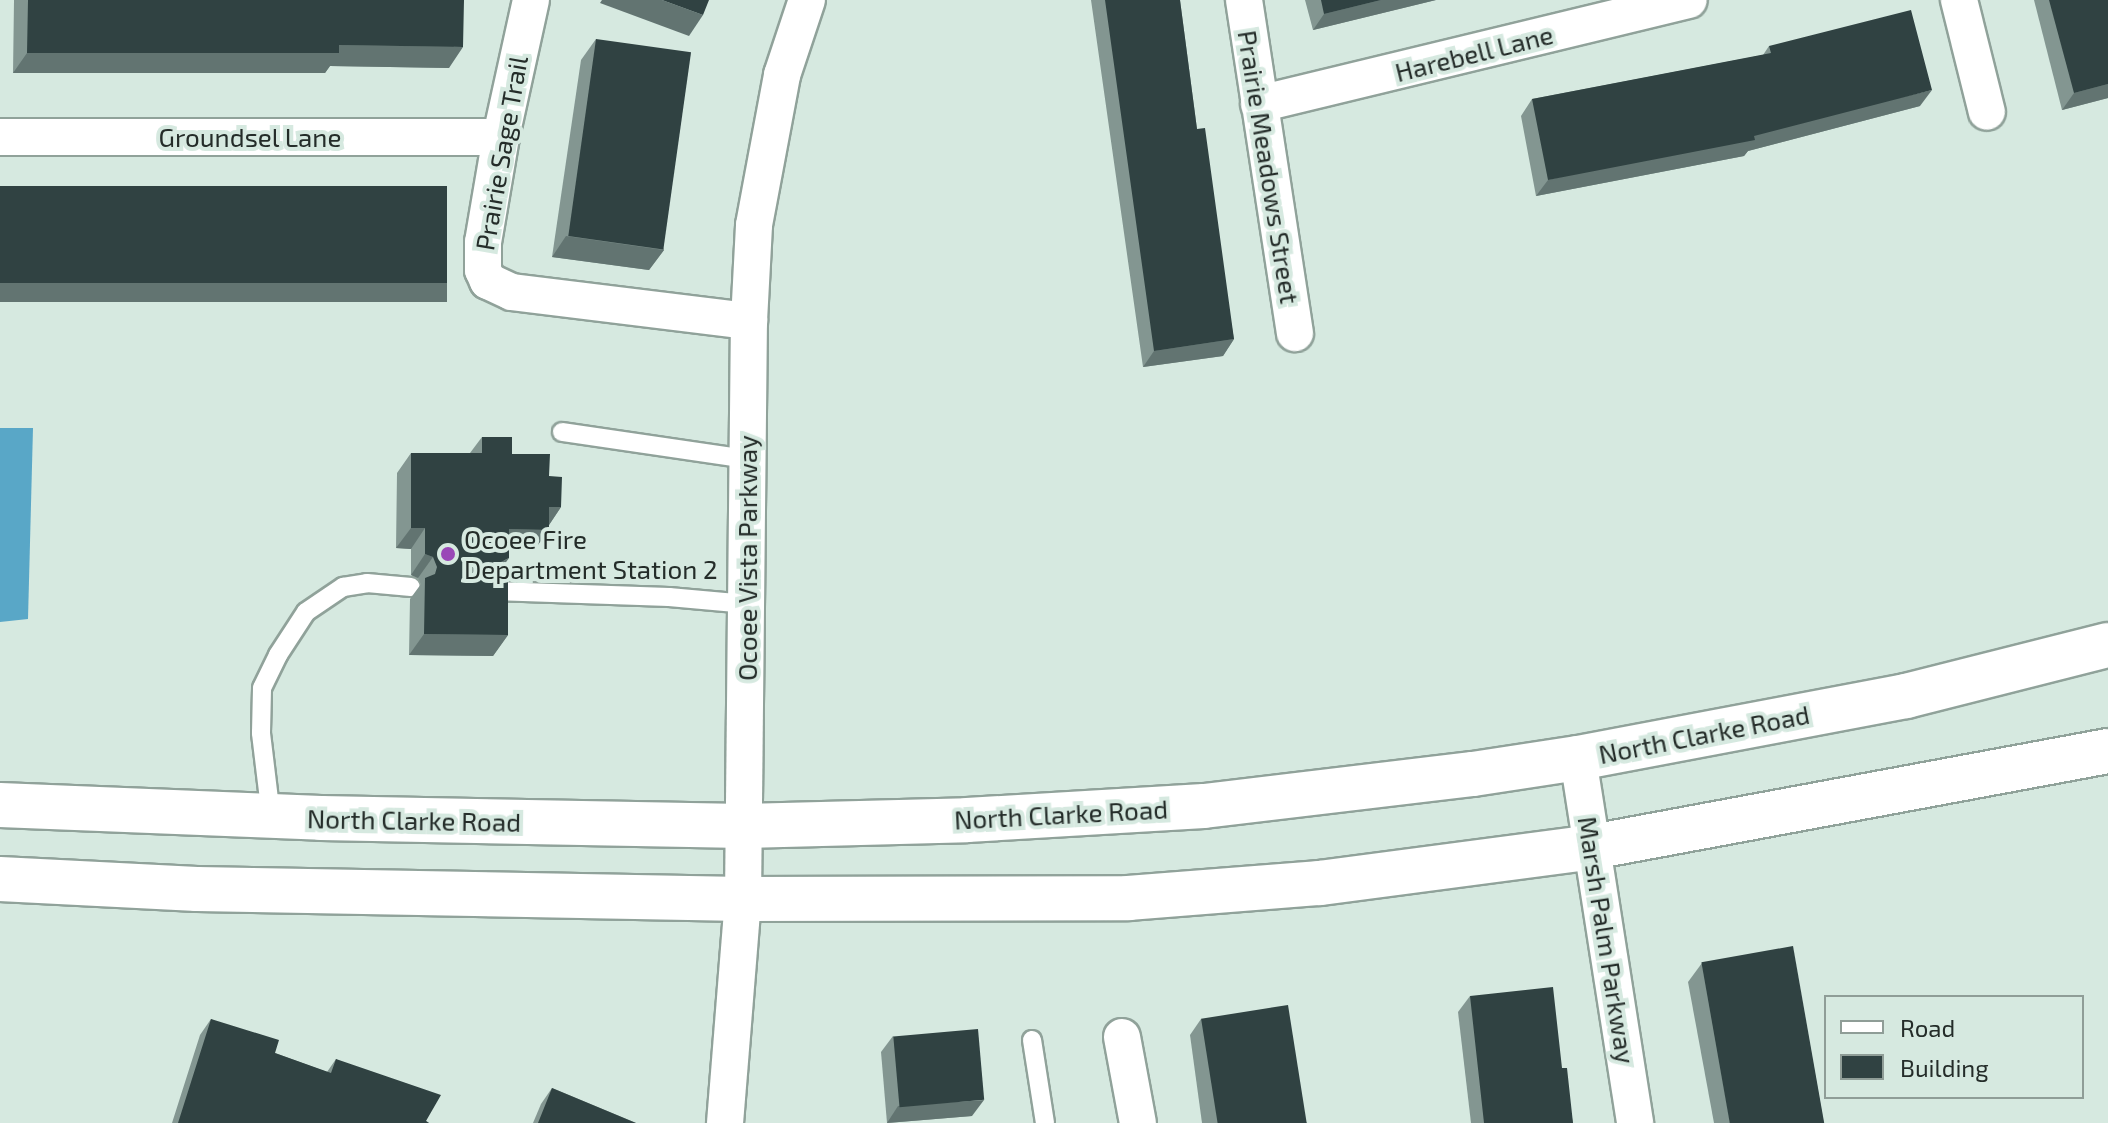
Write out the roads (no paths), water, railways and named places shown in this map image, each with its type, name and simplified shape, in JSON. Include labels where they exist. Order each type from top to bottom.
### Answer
[{"type":"street","name":"Prairie Sage Trail","points":[[531,0],[501,137],[482,258],[488,281],[512,292],[749,321]]},
{"type":"street","name":"Ocoee Vista Parkway","points":[[725,1123],[743,899],[749,321],[754,225],[782,75],[807,0]]},
{"type":"street","name":"Prairie Meadows Street","points":[[1244,0],[1295,333]]},
{"type":"street","name":"Harebell Lane","points":[[1259,104],[1689,0]]},
{"type":"street","points":[[1959,0],[1987,112]]},
{"type":"street","name":"Groundsel Lane","points":[[0,137],[501,137]]},
{"type":"street","name":"North Clarke Road","points":[[0,805],[271,816],[744,826],[967,820],[1204,806],[1473,774],[1578,758],[1906,696],[2108,645]]},
{"type":"street","points":[[0,879],[197,889],[743,899],[1128,898],[1320,883],[1592,847],[2108,751]]},
{"type":"street","name":"Marsh Palm Parkway","points":[[1578,758],[1635,1123]]},
{"type":"street","points":[[1122,1037],[1138,1123]]},
{"type":"lane","points":[[562,432],[747,459]]},
{"type":"lane","points":[[271,816],[261,733],[262,688],[278,655],[306,612],[343,587],[367,583],[411,587]]},
{"type":"lane","points":[[494,591],[669,597],[747,604]]},
{"type":"lane","points":[[1032,1040],[1045,1123]]},
{"type":"water","points":[[0,428],[33,428],[28,619],[0,622]]},
{"type":"place","name":"Ocoee Fire Department Station 2","points":[[448,554]]}]
